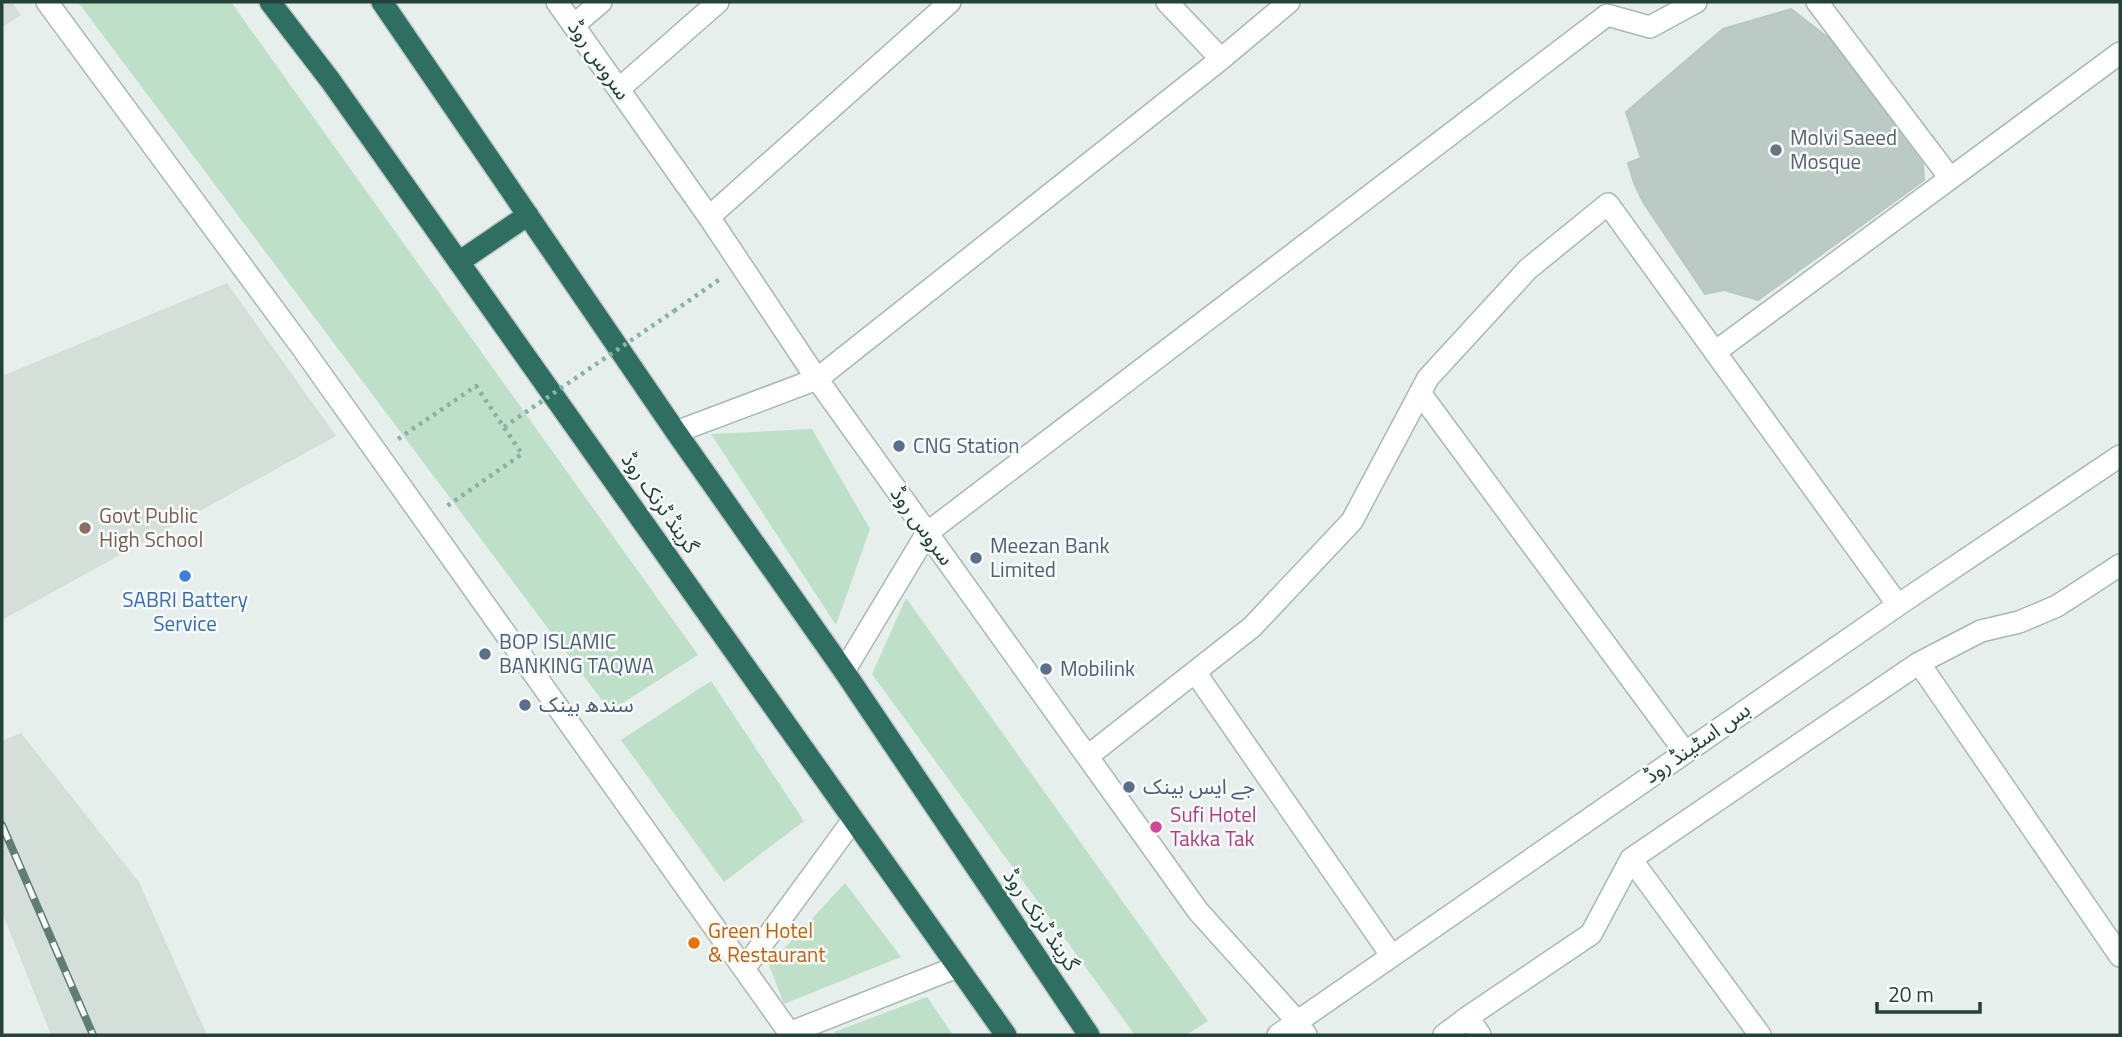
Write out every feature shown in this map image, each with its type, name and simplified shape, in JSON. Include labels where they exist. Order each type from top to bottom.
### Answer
[{"type":"highway","name":"گرینڈ ٹرنک روڈ","points":[[270,2],[330,80],[1006,1035]]},
{"type":"highway","name":"گرینڈ ٹرنک روڈ","points":[[382,2],[676,432],[844,671],[1089,1035]]},
{"type":"highway","points":[[459,262],[528,215]]},
{"type":"street","points":[[47,2],[378,454],[790,1034],[957,967]]},
{"type":"street","name":"سروس روڈ","points":[[558,2],[709,217],[817,379],[1198,911],[1302,1028]]},
{"type":"street","points":[[574,25],[601,2]]},
{"type":"street","points":[[619,89],[718,2]]},
{"type":"street","points":[[709,217],[950,2]]},
{"type":"street","points":[[1167,2],[1221,59]]},
{"type":"street","points":[[676,432],[817,379],[1289,2]]},
{"type":"street","points":[[844,671],[927,533],[1607,15],[1650,27],[1696,2]]},
{"type":"street","points":[[1817,2],[1950,178]]},
{"type":"street","points":[[1715,352],[2120,53]]},
{"type":"street","points":[[1088,756],[1252,627],[1352,521],[1428,378],[1528,270],[1608,204],[1898,605]]},
{"type":"street","points":[[1420,393],[1685,752]]},
{"type":"street","name":"بس اسٹینڈ روڈ","points":[[1278,1035],[1302,1028],[1391,955],[1898,605],[2120,456]]},
{"type":"street","points":[[1444,1035],[1591,934],[1631,859],[1919,663],[1981,631],[2019,622],[2057,606],[2120,565]]},
{"type":"street","points":[[1919,663],[2120,956]]},
{"type":"street","points":[[1195,672],[1391,955]]},
{"type":"street","points":[[744,969],[853,820]]},
{"type":"street","points":[[1631,859],[1760,1035]]},
{"type":"street","points":[[1468,1017],[1480,1035]]},
{"type":"path","points":[[504,428],[705,289]]},
{"type":"path","points":[[378,454],[475,386],[522,454],[425,521]]},
{"type":"shaded area","points":[[2,2],[12,2],[21,15],[2,27]]},
{"type":"shaded area","name":"Govt Public High School","points":[[227,283],[336,436],[2,620],[2,376]]},
{"type":"shaded area","points":[[21,733],[139,882],[207,1035],[51,1035],[2,912],[2,741]]},
{"type":"green space","points":[[78,2],[231,2],[698,655],[610,711]]},
{"type":"green space","points":[[812,429],[870,529],[836,625],[711,434]]},
{"type":"green space","points":[[906,598],[1208,1021],[1186,1035],[1135,1035],[872,674]]},
{"type":"green space","points":[[711,681],[804,821],[724,882],[621,740]]},
{"type":"green space","points":[[845,883],[901,957],[784,1004],[769,965]]},
{"type":"green space","points":[[927,997],[953,1035],[836,1035],[834,1032]]},
{"type":"building","name":"Molvi Saeed Mosque","points":[[1791,9],[1831,40],[1923,164],[1924,180],[1758,300],[1724,290],[1705,294],[1643,202],[1634,183],[1628,163],[1641,158],[1626,112],[1723,29]]},
{"type":"railway","points":[[2,825],[93,1035]]},
{"type":"place","name":"Molvi Saeed Mosque","points":[[1776,150]]},
{"type":"place","name":"CNG Station","points":[[899,446]]},
{"type":"place","name":"Govt Public High School","points":[[85,528]]},
{"type":"place","name":"Meezan Bank Limited","points":[[976,558]]},
{"type":"place","name":"SABRI Battery Service","points":[[185,576]]},
{"type":"place","name":"BOP ISLAMIC BANKING TAQWA","points":[[485,654]]},
{"type":"place","name":"Mobilink","points":[[1046,669]]},
{"type":"place","name":"سندھ بینک","points":[[525,705]]},
{"type":"place","name":"جے ایس بینک","points":[[1129,787]]},
{"type":"place","name":"Sufi Hotel Takka Tak","points":[[1156,827]]},
{"type":"place","name":"Green Hotel & Restaurant","points":[[694,943]]}]
